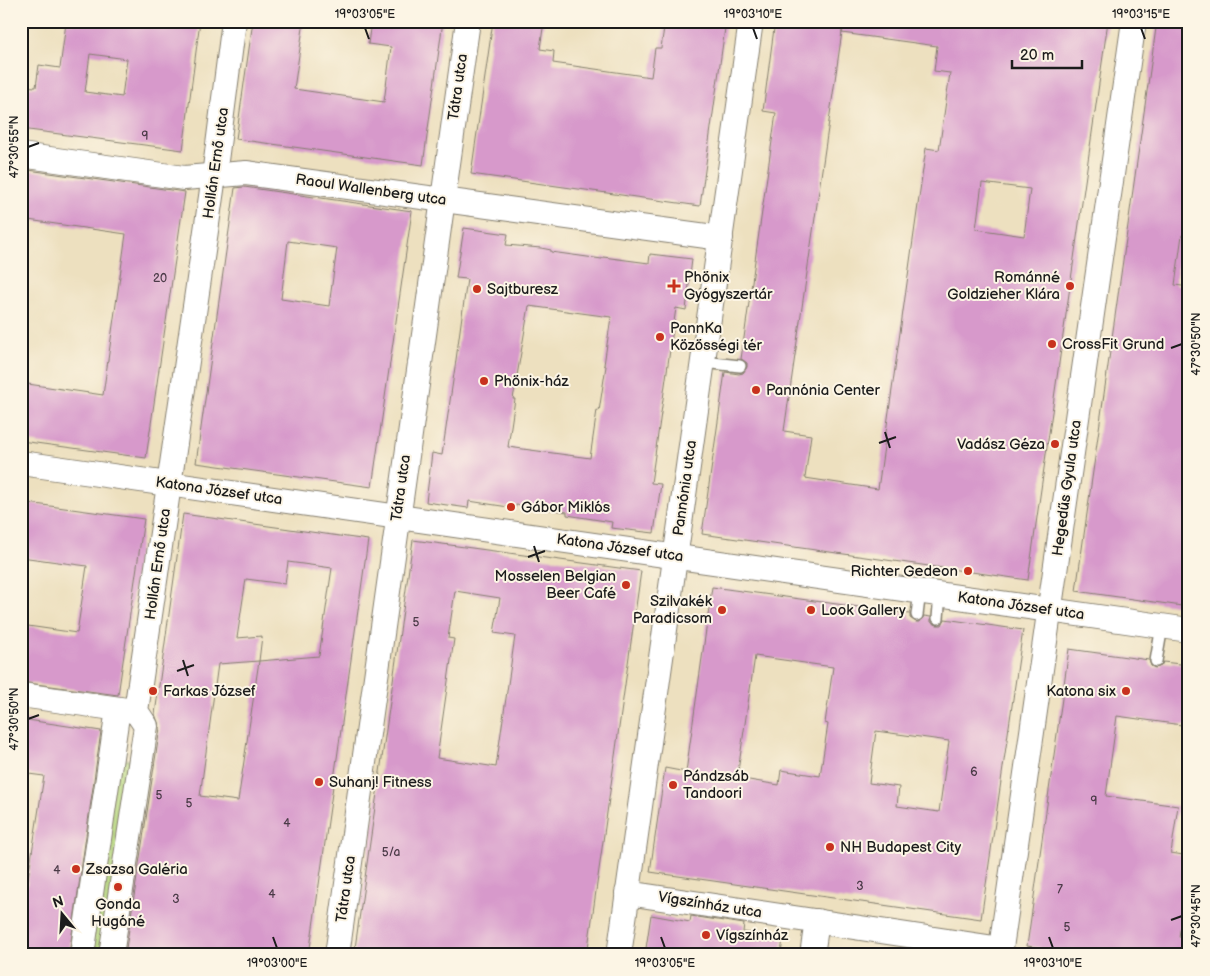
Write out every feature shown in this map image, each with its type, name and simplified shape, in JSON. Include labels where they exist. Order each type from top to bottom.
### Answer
[{"type":"street","name":"Hollán Ernő utca","points":[[82,955],[169,484],[214,176],[234,21]]},
{"type":"street","name":"Tátra utca","points":[[337,955],[397,516],[468,21]]},
{"type":"street","name":"Pannónia utca","points":[[619,955],[752,21]]},
{"type":"street","name":"Hegedűs Gyula utca","points":[[1000,952],[1134,21]]},
{"type":"street","name":"Raoul Wallenberg utca","points":[[21,155],[184,178],[246,173],[721,238]]},
{"type":"street","name":"Katona József utca","points":[[21,463],[1189,630]]},
{"type":"street","points":[[21,695],[127,710],[146,726],[112,955]]},
{"type":"street","name":"Vígszínház utca","points":[[628,893],[817,921],[1000,952]]},
{"type":"street","points":[[812,955],[817,921]]},
{"type":"lane","points":[[703,362],[740,366]]},
{"type":"lane","points":[[917,615],[930,592]]},
{"type":"lane","points":[[930,592],[938,618]]},
{"type":"lane","points":[[1156,661],[1162,626]]},
{"type":"green space","points":[[117,758],[134,761],[105,955],[88,955]]},
{"type":"building","points":[[83,21],[200,21],[183,150],[21,129],[21,86],[36,87],[39,65],[60,68],[66,23],[83,24]],"holes":[[[90,54],[127,59],[122,97],[85,92]]]},
{"type":"building","points":[[253,21],[304,21],[294,89],[384,102],[391,47],[368,44],[371,21],[443,21],[423,165],[236,139]]},
{"type":"building","points":[[493,21],[544,21],[540,49],[554,51],[553,63],[651,77],[655,48],[661,48],[665,21],[726,21],[700,206],[471,174]]},
{"type":"building","points":[[775,21],[1108,21],[1028,580],[702,534],[725,372],[739,374],[743,373],[747,367],[747,363],[741,359],[776,113],[763,111]],"holes":[[[843,25],[842,33],[937,46],[934,71],[950,73],[939,150],[926,148],[878,489],[805,478],[811,435],[784,431]],[[982,183],[1030,189],[1024,236],[976,229]]]},
{"type":"building","points":[[1157,21],[1189,21],[1189,236],[1182,235],[1175,285],[1189,287],[1189,607],[1076,591]]},
{"type":"building","points":[[21,169],[185,192],[146,458],[21,441],[21,383],[103,395],[126,234],[21,219]]},
{"type":"building","points":[[244,187],[412,211],[372,487],[196,463],[235,188]],"holes":[[[288,241],[337,248],[329,306],[281,299]]]},
{"type":"building","name":"Phönix-ház","points":[[464,228],[508,234],[506,245],[541,248],[551,250],[551,252],[602,259],[603,257],[649,263],[650,254],[692,259],[686,310],[676,308],[651,483],[661,484],[654,533],[611,528],[612,522],[567,515],[567,512],[516,505],[515,508],[469,501],[468,508],[426,502],[432,453],[442,455],[467,279],[456,278]],"holes":[[[529,306],[611,317],[604,365],[606,366],[590,458],[508,447],[515,399],[513,399]]]},
{"type":"building","points":[[21,502],[144,519],[118,695],[21,682],[21,625],[77,633],[87,566],[21,557]]},
{"type":"building","points":[[183,514],[368,540],[309,955],[125,955],[160,728],[155,714]],"holes":[[[288,562],[332,568],[319,656],[259,661],[262,636],[237,638],[246,579],[285,584]],[[259,661],[238,801],[200,796],[218,664]]]},
{"type":"building","points":[[413,540],[641,571],[587,955],[354,955]],"holes":[[[455,591],[500,598],[494,633],[515,636],[496,767],[437,758],[454,639],[448,638]]]},
{"type":"building","points":[[712,587],[910,614],[910,618],[916,622],[920,622],[924,616],[931,617],[931,622],[937,625],[942,625],[945,619],[1023,630],[981,919],[650,872],[665,768],[686,772]],"holes":[[[755,656],[833,667],[825,723],[828,724],[820,776],[781,770],[779,785],[737,778]],[[876,731],[949,741],[939,812],[897,806],[899,787],[869,783]]]},
{"type":"building","points":[[1069,649],[1149,660],[1151,666],[1155,668],[1161,666],[1163,662],[1189,665],[1189,726],[1117,716],[1106,796],[1178,806],[1171,853],[1189,856],[1179,937],[1189,939],[1189,955],[1054,955],[1055,950],[1027,946]]},
{"type":"building","points":[[21,719],[101,731],[69,955],[21,955],[21,904],[24,904],[44,776],[21,773]]},
{"type":"building","name":"Vígszínház","points":[[651,915],[690,922],[691,916],[744,924],[743,932],[783,937],[781,955],[645,955]]},
{"type":"place","name":"Phönix Gyógyszertár","points":[[674,286]]},
{"type":"place","name":"Románné Goldzieher Klára","points":[[1070,286]]},
{"type":"place","name":"Sajtburesz","points":[[477,289]]},
{"type":"place","name":"PannKa Közösségi tér","points":[[660,337]]},
{"type":"place","name":"CrossFit Grund","points":[[1052,344]]},
{"type":"place","name":"Phönix-ház","points":[[484,381]]},
{"type":"place","name":"Pannónia Center","points":[[756,390]]},
{"type":"place","name":"Vadász Géza","points":[[1055,444]]},
{"type":"place","name":"Gábor Miklós","points":[[511,507]]},
{"type":"place","name":"Richter Gedeon","points":[[968,571]]},
{"type":"place","name":"Mosselen Belgian Beer Café","points":[[626,585]]},
{"type":"place","name":"Szilvakék Paradicsom","points":[[722,610]]},
{"type":"place","name":"Look Gallery","points":[[811,610]]},
{"type":"place","name":"Farkas József","points":[[153,691]]},
{"type":"place","name":"Katona six","points":[[1126,691]]},
{"type":"place","name":"Suhanj! Fitness","points":[[319,782]]},
{"type":"place","name":"Pándzsáb Tandoori","points":[[673,785]]},
{"type":"place","name":"NH Budapest City","points":[[830,847]]},
{"type":"place","name":"Zsazsa Galéria","points":[[76,869]]},
{"type":"place","name":"Gonda Hugóné","points":[[118,887]]},
{"type":"place","name":"Vígszínház","points":[[706,935]]}]
